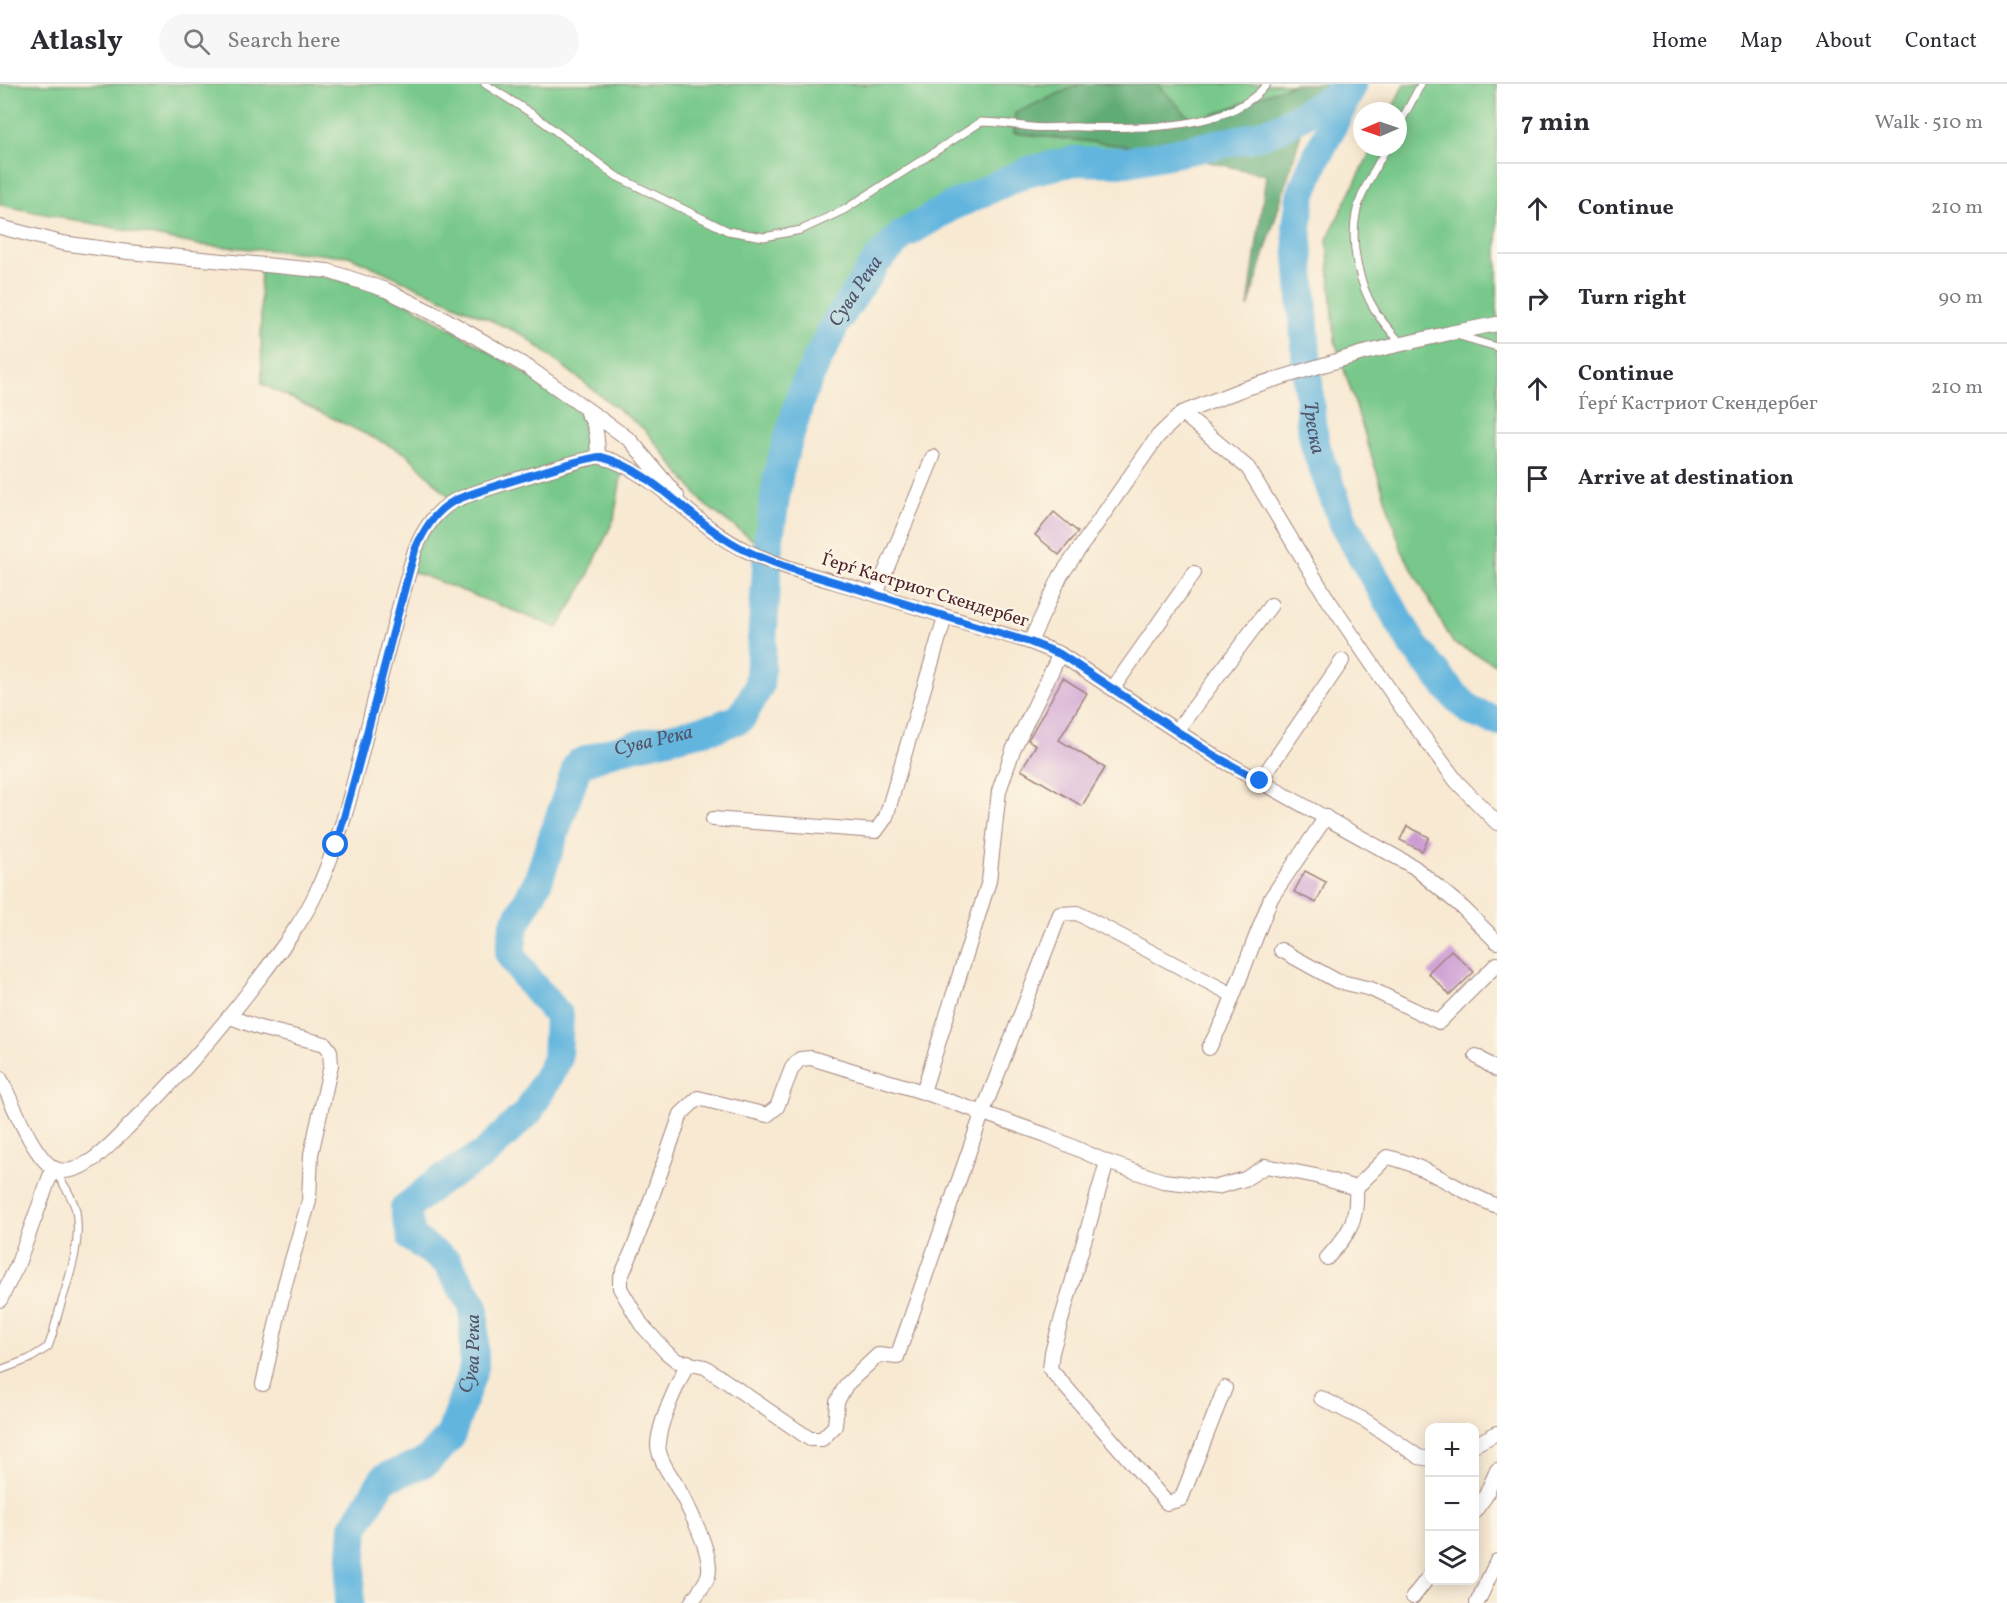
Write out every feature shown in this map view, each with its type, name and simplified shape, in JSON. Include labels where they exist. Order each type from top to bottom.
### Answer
[{"type":"street","points":[[2,229],[62,243],[128,252],[328,271],[386,290],[445,319],[529,368],[630,440],[692,514]]},
{"type":"street","points":[[1030,642],[1061,574],[1158,435],[1182,413],[1243,389],[1363,354],[1497,324]]},
{"type":"street","points":[[581,406],[592,418],[597,434],[598,456]]},
{"type":"street","points":[[1182,413],[1248,468],[1325,595],[1402,708],[1457,783],[1497,823]]},
{"type":"street","points":[[0,1078],[39,1155],[53,1168],[65,1171],[83,1166],[101,1153],[165,1091],[230,1017],[278,954],[315,895],[336,845],[359,769],[371,712],[415,550],[424,529],[453,501],[598,456],[623,465],[692,514]]},
{"type":"street","points":[[876,594],[933,457]]},
{"type":"street","name":"Ѓерѓ Кастриот Скендербег","points":[[692,514],[722,538],[745,550],[794,569],[1030,642],[1060,654],[1213,755],[1414,867],[1463,908],[1497,942]]},
{"type":"street","points":[[1113,688],[1194,573]]},
{"type":"street","points":[[1177,730],[1271,605]]},
{"type":"street","points":[[713,819],[876,831],[886,817],[945,617]]},
{"type":"street","points":[[923,1092],[989,881],[999,791],[1013,750],[1060,654]]},
{"type":"street","points":[[1260,781],[1342,661]]},
{"type":"street","points":[[1209,1048],[1224,1019],[1272,898],[1326,817]]},
{"type":"street","points":[[1233,995],[1077,913],[1060,914],[982,1114],[897,1357],[878,1355],[846,1385],[837,1402],[835,1426],[822,1439],[810,1439],[705,1367],[677,1360],[666,1352],[641,1324],[620,1288],[620,1279],[636,1242],[681,1114],[698,1098],[767,1115],[777,1107],[792,1068],[800,1059],[811,1058],[923,1092],[982,1114],[1046,1135],[1107,1162],[1162,1181],[1217,1187],[1245,1179],[1266,1166],[1316,1176],[1356,1188]]},
{"type":"street","points":[[1281,950],[1337,981],[1371,989],[1439,1022],[1497,964]]},
{"type":"street","points":[[230,1017],[260,1028],[325,1044],[330,1051],[331,1065],[311,1154],[309,1201],[285,1284],[263,1384]]},
{"type":"street","points":[[1476,1056],[1497,1070]]},
{"type":"street","points":[[1327,1258],[1345,1239],[1357,1209],[1356,1188],[1387,1157],[1438,1177],[1497,1206]]},
{"type":"street","points":[[1107,1162],[1052,1352],[1050,1369],[1167,1503],[1181,1499],[1225,1388]]},
{"type":"street","points":[[0,1300],[17,1266],[53,1168]]},
{"type":"street","points":[[688,1362],[668,1406],[658,1446],[664,1465],[689,1506],[705,1549],[708,1575],[691,1603]]},
{"type":"street","points":[[1321,1398],[1366,1421],[1419,1457],[1425,1458]]},
{"type":"street","points":[[1479,1442],[1497,1433]]},
{"type":"street","points":[[1479,1505],[1497,1470]]},
{"type":"street","points":[[1477,1603],[1497,1561]]},
{"type":"street","points":[[1413,1597],[1425,1581]]},
{"type":"lane","points":[[484,84],[534,115],[616,176],[728,231],[764,237],[801,230],[844,210],[981,122],[1002,122],[1032,127],[1152,128],[1225,115],[1262,90],[1267,84]]},
{"type":"lane","points":[[1407,110],[1421,84]]},
{"type":"lane","points":[[1382,156],[1356,213],[1356,256],[1361,280],[1376,311],[1402,344]]},
{"type":"lane","points":[[1450,333],[1497,347]]},
{"type":"lane","points":[[0,1370],[30,1359],[48,1347],[77,1245],[76,1210],[53,1168]]},
{"type":"green space","points":[[0,84],[1319,84],[1231,144],[1100,162],[963,191],[882,260],[827,346],[784,474],[764,548],[705,505],[646,431],[523,335],[349,256],[199,245],[0,205]]},
{"type":"green space","points":[[1080,84],[1157,84],[1194,122],[1293,84],[1325,84],[1306,117],[1248,308],[1266,175],[1153,149],[1014,133],[1015,113]]},
{"type":"green space","points":[[1404,84],[1497,84],[1497,665],[1453,643],[1402,551],[1335,341],[1327,239],[1368,156],[1407,156],[1407,102],[1395,102]]},
{"type":"green space","points":[[260,263],[386,290],[581,406],[598,456],[623,465],[614,519],[583,586],[558,628],[409,570],[415,550],[453,501],[407,454],[262,384]]},
{"type":"building","points":[[1054,512],[1078,532],[1059,555],[1035,535]]},
{"type":"building","points":[[1063,678],[1087,693],[1059,740],[1105,768],[1082,806],[1021,770],[1036,745],[1028,740]]},
{"type":"building","points":[[1407,826],[1429,837],[1422,851],[1400,840]]},
{"type":"building","points":[[1305,871],[1326,882],[1316,903],[1294,892]]},
{"type":"building","points":[[1451,950],[1474,972],[1450,995],[1428,973]]},
{"type":"waterway","name":"Треска","points":[[1352,86],[1313,164],[1301,196],[1297,227],[1311,423],[1316,448],[1344,524],[1413,645],[1455,696],[1472,712],[1497,721]]},
{"type":"waterway","name":"Сува Река","points":[[349,1603],[354,1527],[384,1478],[426,1462],[450,1437],[474,1367],[474,1307],[447,1262],[412,1238],[405,1209],[436,1183],[483,1155],[529,1111],[557,1060],[559,1016],[528,980],[510,954],[514,927],[538,881],[578,764],[612,751],[717,727],[741,718],[759,686],[769,538],[779,471],[803,390],[836,322],[877,261],[901,236],[950,207],[1029,171],[1074,161],[1127,162],[1250,138],[1279,128],[1350,88]]},
{"type":"route","points":[[336,845],[359,769],[371,712],[415,550],[424,529],[453,501],[598,456],[623,465],[641,476],[722,538],[745,550],[794,569],[1030,642],[1060,654],[1213,755],[1260,781]]}]
